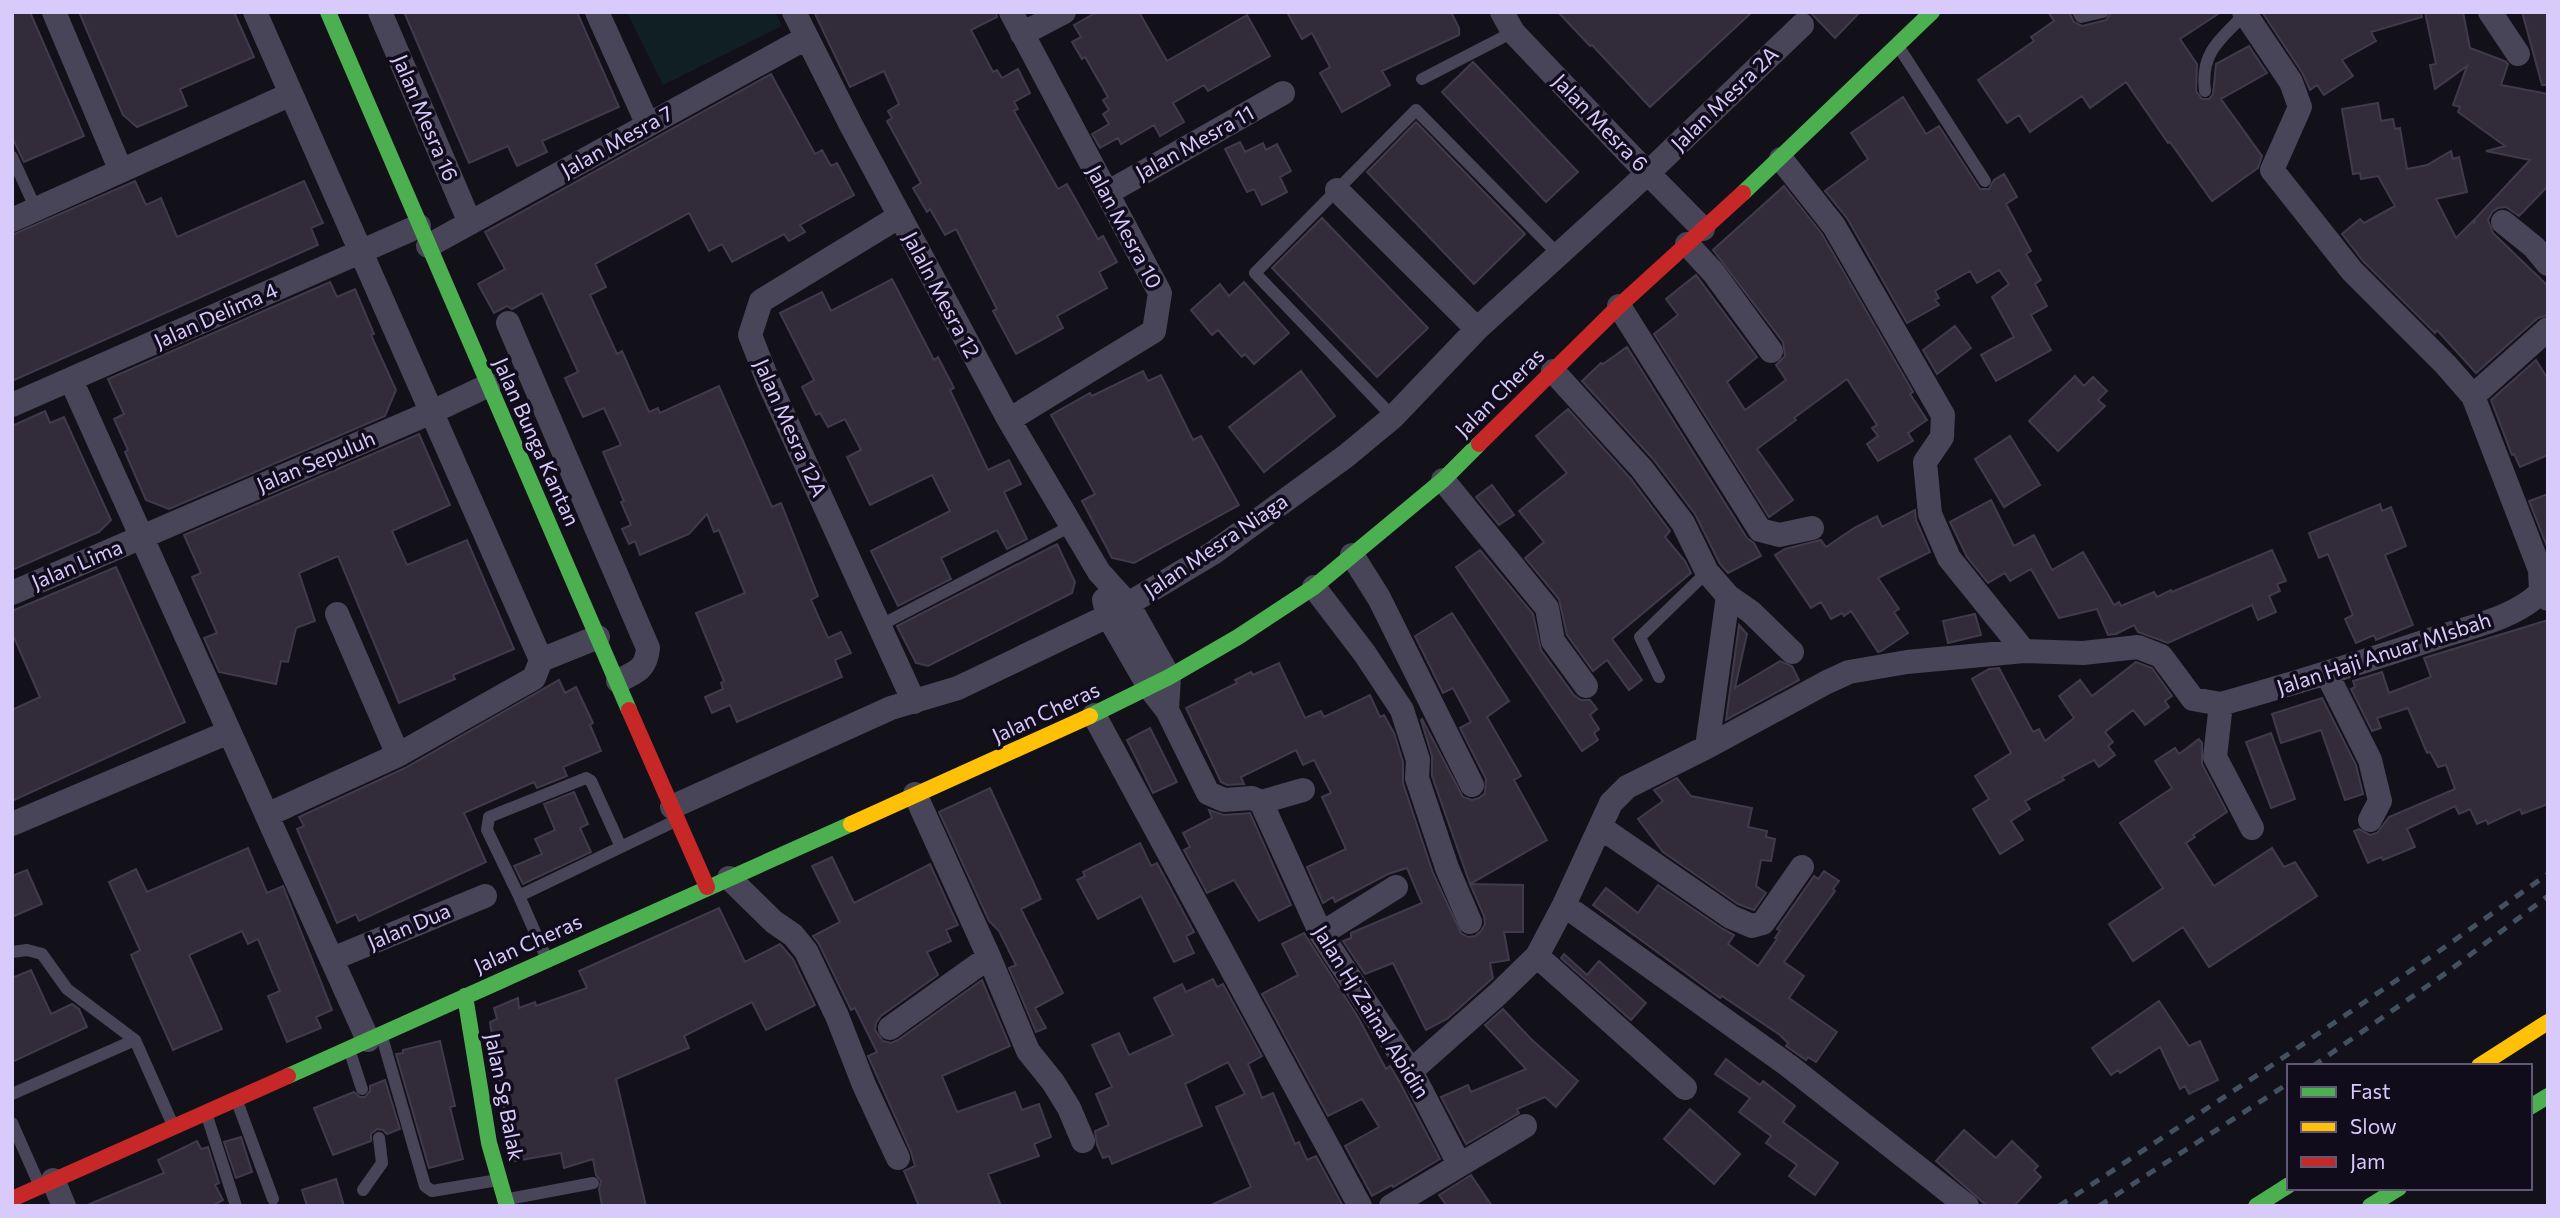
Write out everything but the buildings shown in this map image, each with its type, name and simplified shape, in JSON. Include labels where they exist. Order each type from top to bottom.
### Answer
[{"type":"main road","name":"Jalan Bunga Kantan","points":[[328,12],[674,814],[718,882]]},
{"type":"main road","name":"Jalan Cheras","points":[[12,1199],[1094,715],[1238,637],[1314,586],[1443,480],[1619,306],[1781,159],[1932,12]]},
{"type":"main road","name":"Jalan Sg Balak","points":[[464,996],[489,1143],[506,1203]]},
{"type":"main road","points":[[2482,1064],[2548,1023]]},
{"type":"main road","points":[[2532,1106],[2548,1096]]},
{"type":"main road","points":[[2256,1206],[2287,1186]]},
{"type":"main road","points":[[2371,1206],[2396,1190]]},
{"type":"street","points":[[54,12],[121,170]]},
{"type":"street","points":[[255,12],[541,660],[534,678],[398,755],[267,815]]},
{"type":"street","name":"Jalan Mesra 16","points":[[380,12],[470,223]]},
{"type":"street","points":[[597,12],[648,125]]},
{"type":"street","name":"Jalaln Mesra 12","points":[[794,12],[1009,420],[1099,572],[1159,682]]},
{"type":"street","points":[[1016,23],[1064,12]]},
{"type":"street","points":[[2490,12],[2518,54]]},
{"type":"street","points":[[2245,13],[2291,82],[2300,107],[2272,170],[2352,271],[2446,365],[2473,396],[2540,570],[2544,596]]},
{"type":"street","name":"Jalan Mesra 2A","points":[[1648,173],[1796,19]]},
{"type":"street","name":"Jalan Mesra 6","points":[[1508,22],[1648,173],[1695,236],[1713,272],[1771,351]]},
{"type":"street","name":"Jalan Mesra 10","points":[[1009,420],[1154,331],[1160,293],[1016,23]]},
{"type":"street","name":"Jalan Mesra 7","points":[[424,236],[470,223],[806,38]]},
{"type":"street","name":"Jalan Mesra 11","points":[[1107,192],[1283,93]]},
{"type":"street","points":[[12,220],[291,94]]},
{"type":"street","points":[[1781,159],[1834,226],[1943,415],[1942,437],[1925,462],[1930,514],[1949,558],[2024,651]]},
{"type":"street","name":"Jalan Mesra Niaga","points":[[674,814],[891,708],[958,688],[1118,610],[1213,553],[1346,456],[1393,417],[1477,329],[1648,173]]},
{"type":"street","points":[[1337,190],[1477,329]]},
{"type":"street","name":"Jalan Mesra 12A","points":[[900,216],[761,301],[750,335],[768,381],[915,702]]},
{"type":"street","points":[[2503,222],[2534,247],[2548,264]]},
{"type":"street","name":"Jalan Delima 4","points":[[12,405],[362,252],[424,236]]},
{"type":"street","points":[[1619,306],[1760,530],[1779,535],[1812,528]]},
{"type":"street","points":[[508,323],[649,648],[647,662],[638,672],[618,681]]},
{"type":"street","points":[[2473,396],[2548,329]]},
{"type":"street","points":[[1553,371],[1642,469],[1683,523],[1707,572],[1728,596],[1751,612],[1793,652]]},
{"type":"street","points":[[71,380],[366,1040]]},
{"type":"street","name":"Jalan Sepuluh","points":[[142,537],[489,385]]},
{"type":"street","points":[[1443,480],[1547,607],[1553,641],[1586,686]]},
{"type":"street","name":"Jalan Lima","points":[[12,593],[142,537]]},
{"type":"street","points":[[1352,555],[1379,598],[1472,785]]},
{"type":"street","points":[[1314,586],[1365,654],[1402,710],[1418,760],[1418,778],[1447,868],[1470,922]]},
{"type":"street","points":[[1707,747],[1728,596]]},
{"type":"street","name":"Jalan Haji Anuar MIsbah","points":[[2221,704],[2327,674],[2493,619],[2527,606],[2544,596]]},
{"type":"street","points":[[337,614],[398,755]]},
{"type":"street","points":[[541,660],[598,637]]},
{"type":"street","points":[[1411,1071],[1537,956],[1564,905],[1611,803],[1627,787],[1849,672],[1907,662],[2024,651],[2083,653],[2138,647],[2161,656],[2193,699],[2221,704],[2215,757],[2252,828]]},
{"type":"street","points":[[2327,674],[2370,760],[2380,801],[2370,820]]},
{"type":"street","points":[[1159,682],[1167,710],[1209,793],[1224,800],[1252,798],[1261,802],[1303,790]]},
{"type":"street","points":[[1094,715],[1360,1206]]},
{"type":"street","points":[[12,824],[229,732]]},
{"type":"street","points":[[915,794],[989,957],[1028,1051],[1069,1108],[1083,1141]]},
{"type":"street","name":"Jalan Hj Zainal Abidin","points":[[1261,802],[1321,934],[1411,1071],[1459,1164]]},
{"type":"street","points":[[1600,827],[1731,917],[1752,926],[1763,923],[1802,867]]},
{"type":"street","points":[[718,882],[793,935],[806,951],[898,1158]]},
{"type":"street","points":[[1321,934],[1396,887]]},
{"type":"street","name":"Jalan Dua","points":[[332,959],[485,896]]},
{"type":"street","points":[[1564,905],[1789,1066],[1967,1206]]},
{"type":"street","points":[[1537,956],[1685,1088]]},
{"type":"street","points":[[890,1028],[989,957]]},
{"type":"street","points":[[1391,1206],[1424,1197],[1459,1164],[1525,1126]]},
{"type":"street","points":[[47,1184],[64,1206]]},
{"type":"lane","points":[[2078,12],[2081,17],[2103,12]]},
{"type":"lane","points":[[2205,91],[2203,72],[2211,51],[2245,13]]},
{"type":"lane","points":[[1422,79],[1508,22]]},
{"type":"lane","points":[[1898,46],[1985,181]]},
{"type":"lane","points":[[1393,417],[1255,273],[1416,110],[1559,255]]},
{"type":"lane","points":[[12,157],[36,209]]},
{"type":"lane","points":[[879,626],[1071,526]]},
{"type":"lane","points":[[1659,677],[1640,637],[1707,572]]},
{"type":"lane","points":[[547,959],[487,830],[489,817],[586,778],[591,781],[621,847]]},
{"type":"lane","points":[[519,896],[621,847],[674,814]]},
{"type":"lane","points":[[12,952],[27,950],[42,954],[87,1011],[135,1040],[173,1127]]},
{"type":"lane","points":[[12,1094],[135,1040]]},
{"type":"lane","points":[[362,1089],[366,1040]]},
{"type":"lane","points":[[366,1040],[425,1186],[432,1191],[499,1180]]},
{"type":"lane","points":[[236,1098],[273,1199]]},
{"type":"lane","points":[[206,1112],[236,1206]]},
{"type":"lane","points":[[12,1123],[47,1184]]},
{"type":"lane","points":[[363,1190],[382,1163],[379,1138]]},
{"type":"lane","points":[[506,1203],[593,1183]]},
{"type":"shaded area","points":[[627,12],[775,12],[782,26],[663,85]]},
{"type":"railway","points":[[2059,1206],[2262,1072],[2548,874]]},
{"type":"railway","points":[[2316,1064],[2446,973],[2548,896]]},
{"type":"railway","points":[[2099,1206],[2287,1084]]},
{"type":"traffic: fast","points":[[328,12],[629,710]]},
{"type":"traffic: fast","points":[[1743,193],[1932,12]]},
{"type":"traffic: fast","points":[[1090,716],[1169,677],[1238,637],[1314,587],[1443,480],[1479,444]]},
{"type":"traffic: fast","points":[[288,1076],[851,824]]},
{"type":"traffic: fast","points":[[465,996],[489,1143],[507,1206]]},
{"type":"traffic: fast","points":[[2532,1106],[2548,1096]]},
{"type":"traffic: fast","points":[[2256,1206],[2287,1186]]},
{"type":"traffic: fast","points":[[2370,1206],[2396,1190]]},
{"type":"traffic: slow","points":[[851,824],[1090,716]]},
{"type":"traffic: slow","points":[[2482,1064],[2548,1022]]},
{"type":"traffic: jam","points":[[1479,444],[1619,306],[1743,193]]},
{"type":"traffic: jam","points":[[629,710],[707,887]]},
{"type":"traffic: jam","points":[[12,1199],[288,1076]]}]
